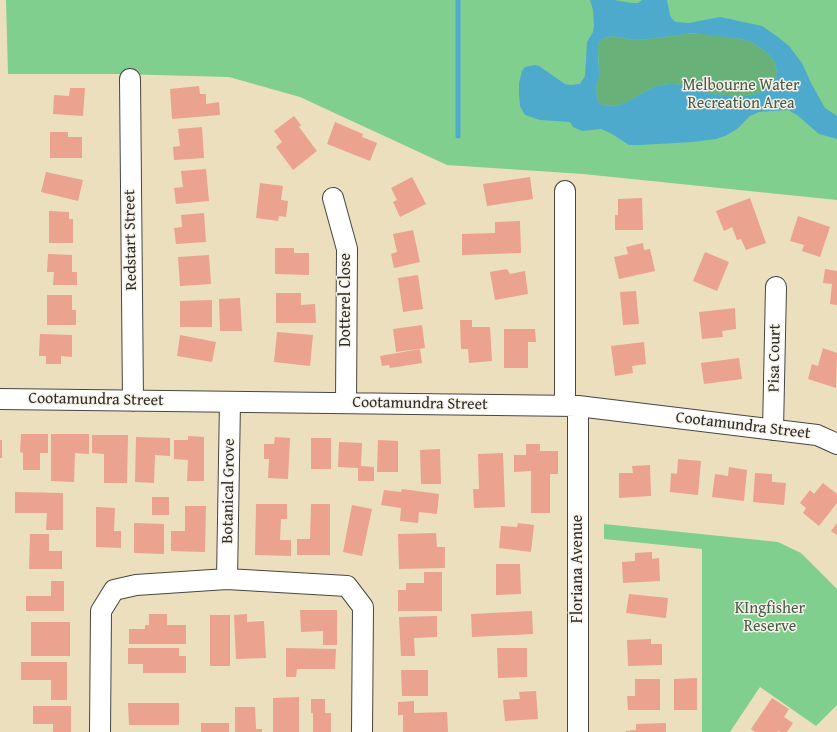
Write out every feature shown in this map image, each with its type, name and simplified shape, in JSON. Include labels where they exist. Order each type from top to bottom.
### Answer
[{"type":"street","name":"Redstart Street","points":[[130,79],[133,400]]},
{"type":"street","name":"Floriana Avenue","points":[[566,191],[578,732]]},
{"type":"street","name":"Dotterel Close","points":[[333,198],[347,249],[346,403]]},
{"type":"street","name":"Pisa Court","points":[[773,430],[776,287]]},
{"type":"street","name":"Cootamundra Street","points":[[0,399],[571,406],[817,435],[837,444]]},
{"type":"street","name":"Botanical Grove","points":[[227,579],[230,402]]},
{"type":"street","points":[[100,732],[101,611],[114,590],[136,585],[227,579],[347,586],[363,607],[362,732]]},
{"type":"green space","name":"Melbourne Water Recreation Area","points":[[6,0],[837,0],[837,200],[583,174],[447,165],[300,97],[229,77],[119,74],[8,74]]},
{"type":"green space","points":[[702,33],[752,42],[767,53],[775,62],[777,74],[776,78],[770,85],[757,94],[742,96],[711,94],[685,85],[672,84],[660,85],[651,88],[625,103],[618,105],[605,106],[598,102],[596,88],[599,70],[598,47],[599,42],[602,39],[613,36],[634,40]]},
{"type":"green space","name":"KIngfisher Reserve","points":[[604,524],[778,542],[801,553],[837,589],[837,705],[816,726],[760,687],[730,732],[702,732],[702,549],[604,539]]},
{"type":"water","points":[[590,0],[614,0],[638,3],[642,0],[667,0],[670,15],[676,22],[689,23],[720,17],[762,26],[789,46],[802,63],[825,108],[837,116],[837,139],[819,134],[797,115],[788,110],[759,112],[750,116],[737,129],[716,139],[640,145],[629,145],[601,129],[582,131],[573,127],[570,122],[540,120],[525,115],[520,106],[519,83],[522,71],[525,67],[535,65],[539,66],[565,84],[580,84],[585,76],[587,42],[593,32],[593,10]],"holes":[[[694,33],[741,39],[752,42],[767,53],[775,62],[777,74],[776,78],[770,85],[757,94],[742,96],[711,94],[685,85],[672,84],[660,85],[651,88],[625,103],[618,105],[605,106],[598,102],[596,88],[599,75],[598,47],[599,42],[602,39],[613,36],[634,40]]]},
{"type":"building","points":[[199,86],[200,94],[206,94],[206,104],[219,102],[220,115],[172,119],[170,89]]},
{"type":"building","points":[[70,88],[85,88],[83,116],[53,114],[54,95],[69,96]]},
{"type":"building","points":[[294,116],[301,125],[299,127],[317,151],[293,170],[276,147],[282,142],[274,131]]},
{"type":"building","points":[[335,122],[363,134],[362,137],[377,143],[370,161],[327,144]]},
{"type":"building","points":[[202,127],[204,158],[174,160],[173,147],[180,146],[178,129]]},
{"type":"building","points":[[50,132],[68,132],[68,137],[82,137],[82,158],[50,158]]},
{"type":"building","points":[[206,169],[209,201],[176,204],[174,188],[183,187],[181,171]]},
{"type":"building","points":[[46,172],[83,180],[78,201],[41,192]]},
{"type":"building","points":[[412,177],[426,204],[400,217],[393,202],[397,200],[391,188]]},
{"type":"building","points":[[530,177],[533,199],[487,206],[483,184]]},
{"type":"building","points":[[260,183],[283,186],[281,200],[288,201],[286,217],[279,216],[278,221],[256,218]]},
{"type":"building","points":[[642,198],[643,230],[615,230],[615,215],[618,215],[618,199]]},
{"type":"building","points":[[750,198],[766,243],[746,250],[741,239],[737,240],[732,227],[724,231],[716,211]]},
{"type":"building","points":[[49,211],[69,212],[69,219],[73,219],[73,243],[49,243]]},
{"type":"building","points":[[204,213],[206,242],[176,244],[174,228],[182,227],[181,215]]},
{"type":"building","points":[[798,216],[830,227],[820,257],[802,251],[804,245],[790,241]]},
{"type":"building","points":[[520,221],[521,253],[462,255],[462,234],[495,233],[495,222]]},
{"type":"building","points":[[413,230],[420,262],[394,268],[391,254],[397,252],[393,234]]},
{"type":"building","points":[[643,243],[644,250],[650,249],[655,271],[619,279],[614,257],[628,254],[626,247]]},
{"type":"building","points":[[275,248],[294,248],[294,253],[309,253],[309,275],[275,274]]},
{"type":"building","points":[[705,252],[729,262],[717,291],[693,281]]},
{"type":"building","points":[[48,254],[72,255],[72,272],[77,272],[77,285],[53,285],[54,272],[47,272]]},
{"type":"building","points":[[209,255],[211,284],[180,286],[178,257]]},
{"type":"building","points":[[507,269],[510,274],[525,271],[528,294],[495,300],[490,272]]},
{"type":"building","points":[[825,269],[837,271],[837,305],[830,304],[832,284],[823,283]]},
{"type":"building","points":[[418,275],[423,309],[403,312],[398,278]]},
{"type":"building","points":[[636,291],[639,324],[623,325],[620,292]]},
{"type":"building","points":[[276,293],[301,293],[301,305],[315,304],[316,323],[276,323]]},
{"type":"building","points":[[47,295],[72,295],[72,310],[76,310],[76,325],[47,325]]},
{"type":"building","points":[[240,298],[242,331],[220,331],[219,299]]},
{"type":"building","points":[[212,300],[212,327],[180,327],[180,301]]},
{"type":"building","points":[[735,308],[736,329],[722,331],[723,337],[702,339],[699,312]]},
{"type":"building","points":[[460,320],[472,320],[472,327],[490,327],[492,361],[469,363],[468,349],[461,349]]},
{"type":"building","points":[[422,325],[425,348],[396,352],[393,329]]},
{"type":"building","points":[[504,329],[535,329],[536,342],[528,342],[528,368],[504,368]]},
{"type":"building","points":[[277,332],[313,335],[310,366],[274,362]]},
{"type":"building","points":[[40,334],[72,335],[72,357],[61,356],[61,364],[46,364],[46,356],[39,356]]},
{"type":"building","points":[[180,335],[216,342],[212,362],[177,356]]},
{"type":"building","points":[[644,342],[646,364],[632,366],[633,373],[615,376],[611,346]]},
{"type":"building","points":[[823,348],[837,353],[836,388],[808,379],[812,364],[818,366]]},
{"type":"building","points":[[420,349],[422,363],[390,368],[389,365],[382,366],[380,356]]},
{"type":"building","points":[[739,358],[742,379],[704,384],[701,363]]},
{"type":"building","points":[[21,434],[48,434],[48,453],[40,453],[40,470],[23,470],[23,453],[20,452]]},
{"type":"building","points":[[51,434],[89,434],[89,454],[75,453],[74,482],[51,481]]},
{"type":"building","points":[[92,435],[128,435],[127,483],[104,483],[104,454],[92,453]]},
{"type":"building","points":[[188,436],[204,437],[204,481],[187,481],[188,460],[174,459],[174,440],[188,440]]},
{"type":"building","points":[[136,437],[170,438],[170,456],[155,455],[154,483],[135,482]]},
{"type":"building","points":[[275,437],[290,438],[288,479],[268,478],[269,459],[264,459],[264,444],[274,444]]},
{"type":"building","points":[[311,438],[331,438],[331,469],[311,469]]},
{"type":"building","points":[[0,440],[2,440],[2,458],[0,458]]},
{"type":"building","points":[[378,440],[398,441],[398,472],[377,472]]},
{"type":"building","points":[[339,442],[362,443],[361,466],[374,467],[374,481],[358,481],[358,468],[338,467]]},
{"type":"building","points":[[526,444],[540,444],[540,451],[558,451],[558,474],[550,474],[550,513],[531,513],[531,471],[514,472],[514,455],[526,455]]},
{"type":"building","points":[[440,449],[441,484],[421,484],[420,450]]},
{"type":"building","points":[[503,453],[505,507],[474,508],[473,489],[479,489],[478,454]]},
{"type":"building","points":[[678,459],[701,461],[698,495],[670,492],[671,473],[677,474]]},
{"type":"building","points":[[650,465],[651,496],[619,498],[619,473],[633,473],[632,466]]},
{"type":"building","points":[[729,467],[747,470],[744,501],[712,497],[715,474],[728,476]]},
{"type":"building","points":[[755,473],[772,474],[772,482],[786,483],[784,505],[753,502]]},
{"type":"building","points":[[823,483],[837,494],[837,503],[819,526],[803,513],[806,508],[800,503],[810,490],[814,494]]},
{"type":"building","points":[[402,489],[439,494],[437,514],[419,512],[418,523],[400,521],[401,508],[381,505],[384,490],[401,492]]},
{"type":"building","points":[[15,492],[63,493],[63,530],[46,530],[47,513],[15,513]]},
{"type":"building","points":[[152,497],[169,497],[169,515],[152,515]]},
{"type":"building","points":[[256,504],[287,504],[287,519],[281,519],[280,540],[291,540],[291,556],[255,555]]},
{"type":"building","points":[[311,504],[330,504],[330,555],[297,555],[297,539],[310,539]]},
{"type":"building","points":[[352,505],[372,509],[362,556],[343,552]]},
{"type":"building","points":[[185,506],[206,506],[205,552],[171,551],[171,531],[185,531]]},
{"type":"building","points":[[96,507],[115,508],[114,531],[121,531],[121,548],[96,547]]},
{"type":"building","points":[[134,523],[164,524],[164,554],[134,553]]},
{"type":"building","points":[[518,523],[534,525],[531,552],[499,548],[501,526],[517,527]]},
{"type":"building","points":[[837,523],[837,535],[831,531]]},
{"type":"building","points":[[436,533],[437,547],[445,547],[445,568],[399,569],[398,534]]},
{"type":"building","points":[[30,534],[49,534],[49,551],[62,551],[62,569],[29,569]]},
{"type":"building","points":[[652,552],[652,559],[659,558],[660,581],[623,583],[622,562],[635,561],[635,553]]},
{"type":"building","points":[[496,564],[520,564],[521,594],[496,595]]},
{"type":"building","points":[[424,572],[442,572],[442,611],[398,611],[398,590],[406,590],[406,583],[424,583]]},
{"type":"building","points":[[51,581],[64,581],[64,611],[26,611],[26,596],[51,596]]},
{"type":"building","points":[[629,594],[668,598],[666,618],[626,613]]},
{"type":"building","points":[[300,610],[337,610],[337,645],[323,645],[323,631],[301,632]]},
{"type":"building","points":[[532,611],[533,634],[472,637],[471,614]]},
{"type":"building","points":[[149,614],[167,614],[167,625],[186,625],[186,644],[129,644],[129,629],[145,629],[145,625],[149,625]]},
{"type":"building","points":[[247,614],[247,622],[264,621],[266,658],[236,659],[234,615]]},
{"type":"building","points":[[210,615],[230,615],[230,666],[210,666]]},
{"type":"building","points":[[437,616],[437,637],[414,638],[415,656],[401,656],[399,617]]},
{"type":"building","points":[[31,622],[70,622],[70,656],[31,656]]},
{"type":"building","points":[[651,639],[651,644],[662,644],[662,665],[628,666],[627,640]]},
{"type":"building","points":[[128,648],[179,648],[179,656],[186,656],[186,673],[143,673],[143,664],[128,664]]},
{"type":"building","points":[[286,648],[336,649],[335,669],[297,669],[296,677],[286,677]]},
{"type":"building","points":[[497,648],[527,648],[527,677],[498,678]]},
{"type":"building","points":[[21,662],[67,662],[67,700],[51,700],[51,680],[21,680]]},
{"type":"building","points":[[401,670],[428,670],[428,696],[402,696]]},
{"type":"building","points":[[697,678],[697,710],[674,710],[674,679]]},
{"type":"building","points":[[635,679],[660,679],[660,710],[628,710],[627,696],[635,696]]},
{"type":"building","points":[[536,691],[538,719],[505,721],[503,700],[520,699],[519,692]]},
{"type":"building","points":[[299,697],[299,732],[273,732],[273,698]]},
{"type":"building","points":[[772,698],[789,709],[784,717],[793,723],[787,732],[755,732],[751,729]]},
{"type":"building","points":[[311,699],[325,699],[325,713],[331,713],[331,732],[313,732]]},
{"type":"building","points":[[414,701],[414,713],[447,712],[448,732],[403,732],[403,715],[398,715],[398,702]]},
{"type":"building","points":[[128,703],[179,703],[179,725],[129,725]]},
{"type":"building","points":[[33,706],[71,706],[71,732],[53,732],[53,724],[33,724]]},
{"type":"building","points":[[235,707],[255,707],[256,729],[262,729],[262,732],[235,732]]},
{"type":"building","points":[[201,723],[229,723],[229,732],[201,732]]},
{"type":"building","points":[[666,723],[666,732],[626,732],[636,730],[636,724]]},
{"type":"waterway","points":[[458,0],[458,136]]}]
